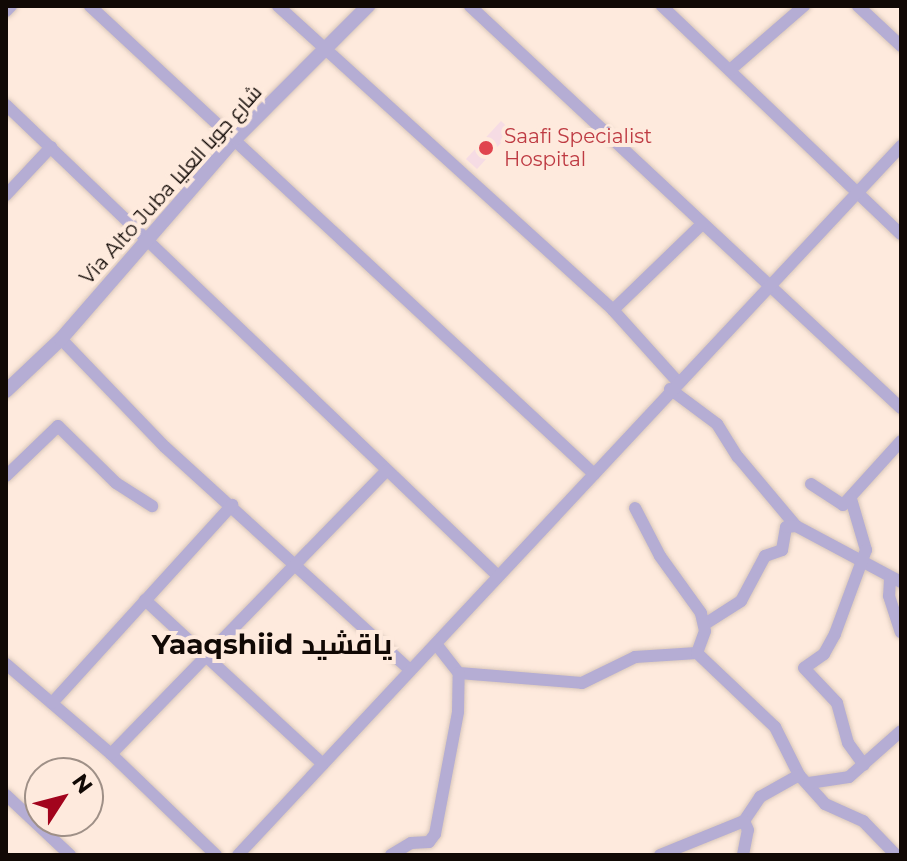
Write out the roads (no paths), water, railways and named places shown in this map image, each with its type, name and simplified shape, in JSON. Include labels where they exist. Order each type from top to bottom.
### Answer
[{"type":"street","points":[[6,11],[11,6]]},
{"type":"street","points":[[90,6],[236,138],[594,474]]},
{"type":"street","points":[[278,6],[613,310],[673,385],[717,424],[738,457],[796,526],[896,581],[889,596],[901,632]]},
{"type":"street","name":"Via Alto Juba شارع جوبا العليا","points":[[6,391],[61,339],[236,138],[368,6]]},
{"type":"street","points":[[470,6],[901,408]]},
{"type":"street","points":[[662,6],[901,234]]},
{"type":"street","points":[[730,70],[804,6]]},
{"type":"street","points":[[858,6],[901,46]]},
{"type":"street","points":[[6,105],[497,575]]},
{"type":"street","points":[[238,855],[594,474],[673,385],[901,146]]},
{"type":"street","points":[[6,195],[51,147]]},
{"type":"street","points":[[613,310],[702,224]]},
{"type":"street","points":[[61,339],[165,447],[409,669]]},
{"type":"street","points":[[6,476],[58,426],[116,483],[152,506]]},
{"type":"street","points":[[811,484],[843,505],[901,441]]},
{"type":"street","points":[[111,754],[386,471]]},
{"type":"street","points":[[851,499],[864,542],[860,559],[842,620],[824,654],[804,668],[837,703],[848,743],[864,765]]},
{"type":"street","points":[[52,703],[232,505]]},
{"type":"street","points":[[635,508],[705,624]]},
{"type":"street","points":[[697,653],[705,624],[741,601],[765,556],[782,550],[786,527],[796,526]]},
{"type":"street","points":[[145,600],[323,764]]},
{"type":"street","points":[[391,855],[411,843],[429,842],[435,834],[458,712],[459,673],[436,644]]},
{"type":"street","points":[[459,673],[582,683],[635,657],[697,653],[775,727],[804,779],[825,804],[863,821],[878,840],[896,855]]},
{"type":"street","points":[[6,664],[111,754],[216,855]]},
{"type":"street","points":[[660,855],[744,821],[760,797],[804,779],[844,779],[901,731]]},
{"type":"street","points":[[6,795],[70,855]]},
{"type":"street","points":[[743,855],[748,830],[744,821]]},
{"type":"street","points":[[878,840],[881,855]]},
{"type":"place","name":"Saafi Specialist Hospital","points":[[486,148]]},
{"type":"district","name":"Yaaqshiid ياقشيد","points":[[272,644]]}]
